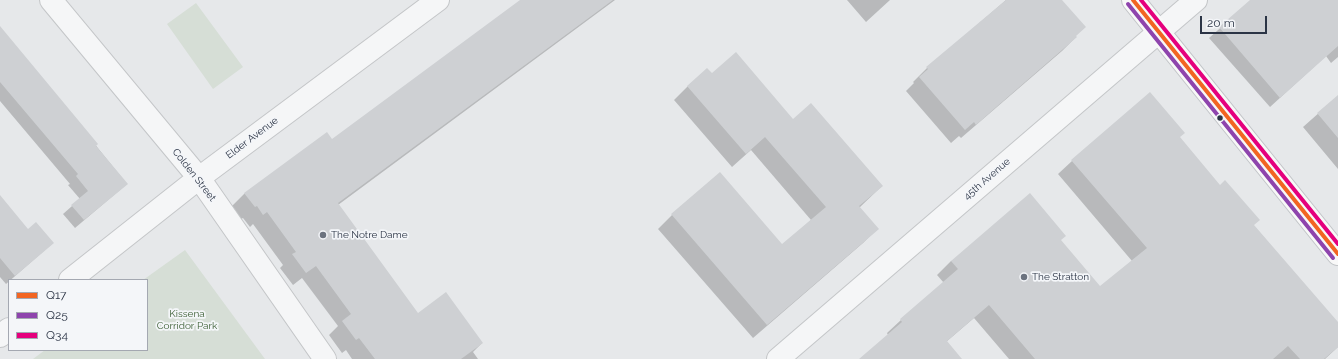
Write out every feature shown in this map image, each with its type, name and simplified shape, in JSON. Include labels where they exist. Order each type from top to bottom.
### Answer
[{"type":"main road","points":[[1133,0],[1338,254]]},
{"type":"street","name":"Colden Street","points":[[51,0],[199,178],[325,359]]},
{"type":"street","name":"Elder Avenue","points":[[71,279],[199,178],[438,0]]},
{"type":"street","name":"45th Avenue","points":[[778,359],[1196,0]]},
{"type":"green space","points":[[196,3],[243,67],[213,89],[167,24]]},
{"type":"green space","name":"Kissena Corridor Park","points":[[185,250],[265,359],[33,359],[44,351],[148,351],[148,279],[144,279]]},
{"type":"building","points":[[520,0],[613,0],[338,203],[418,313],[446,292],[483,343],[461,359],[375,359],[359,338],[356,340],[342,321],[351,314],[316,266],[306,273],[292,254],[296,252],[267,212],[263,215],[257,206],[255,207],[244,193],[327,132],[332,139]]},
{"type":"building","points":[[1006,0],[1062,0],[1086,27],[1076,36],[1077,37],[976,125],[974,122],[965,130],[919,77],[928,69],[926,67]]},
{"type":"building","points":[[1250,0],[1338,0],[1338,46],[1280,98],[1219,27]]},
{"type":"building","points":[[0,26],[98,144],[96,146],[128,184],[84,220],[71,205],[88,191],[76,176],[78,174],[0,82]]},
{"type":"building","points":[[736,52],[793,119],[811,103],[883,186],[859,206],[879,229],[767,325],[671,214],[720,172],[782,244],[826,207],[765,137],[746,154],[687,86],[707,68],[712,73]]},
{"type":"building","points":[[1150,92],[1185,133],[1180,137],[1220,185],[1225,180],[1260,220],[1254,225],[1338,322],[1338,347],[1324,359],[1300,359],[1288,346],[1273,359],[1035,359],[989,305],[947,341],[962,359],[859,359],[902,322],[900,319],[958,269],[951,261],[1030,193],[1066,236],[1061,240],[1100,286],[1147,248],[1071,160]]},
{"type":"building","points":[[1338,95],[1338,138],[1317,113]]},
{"type":"building","points":[[0,195],[28,229],[36,222],[54,243],[15,276],[0,258]]},
{"type":"transit line","name":"Q17","points":[[1133,0],[1338,254]]},
{"type":"transit line","name":"Q34","points":[[1141,0],[1338,244]]},
{"type":"transit line","name":"Q25","points":[[1128,4],[1333,258]]},
{"type":"place","name":"The Notre Dame","points":[[323,235]]},
{"type":"place","name":"The Stratton","points":[[1024,277]]}]
